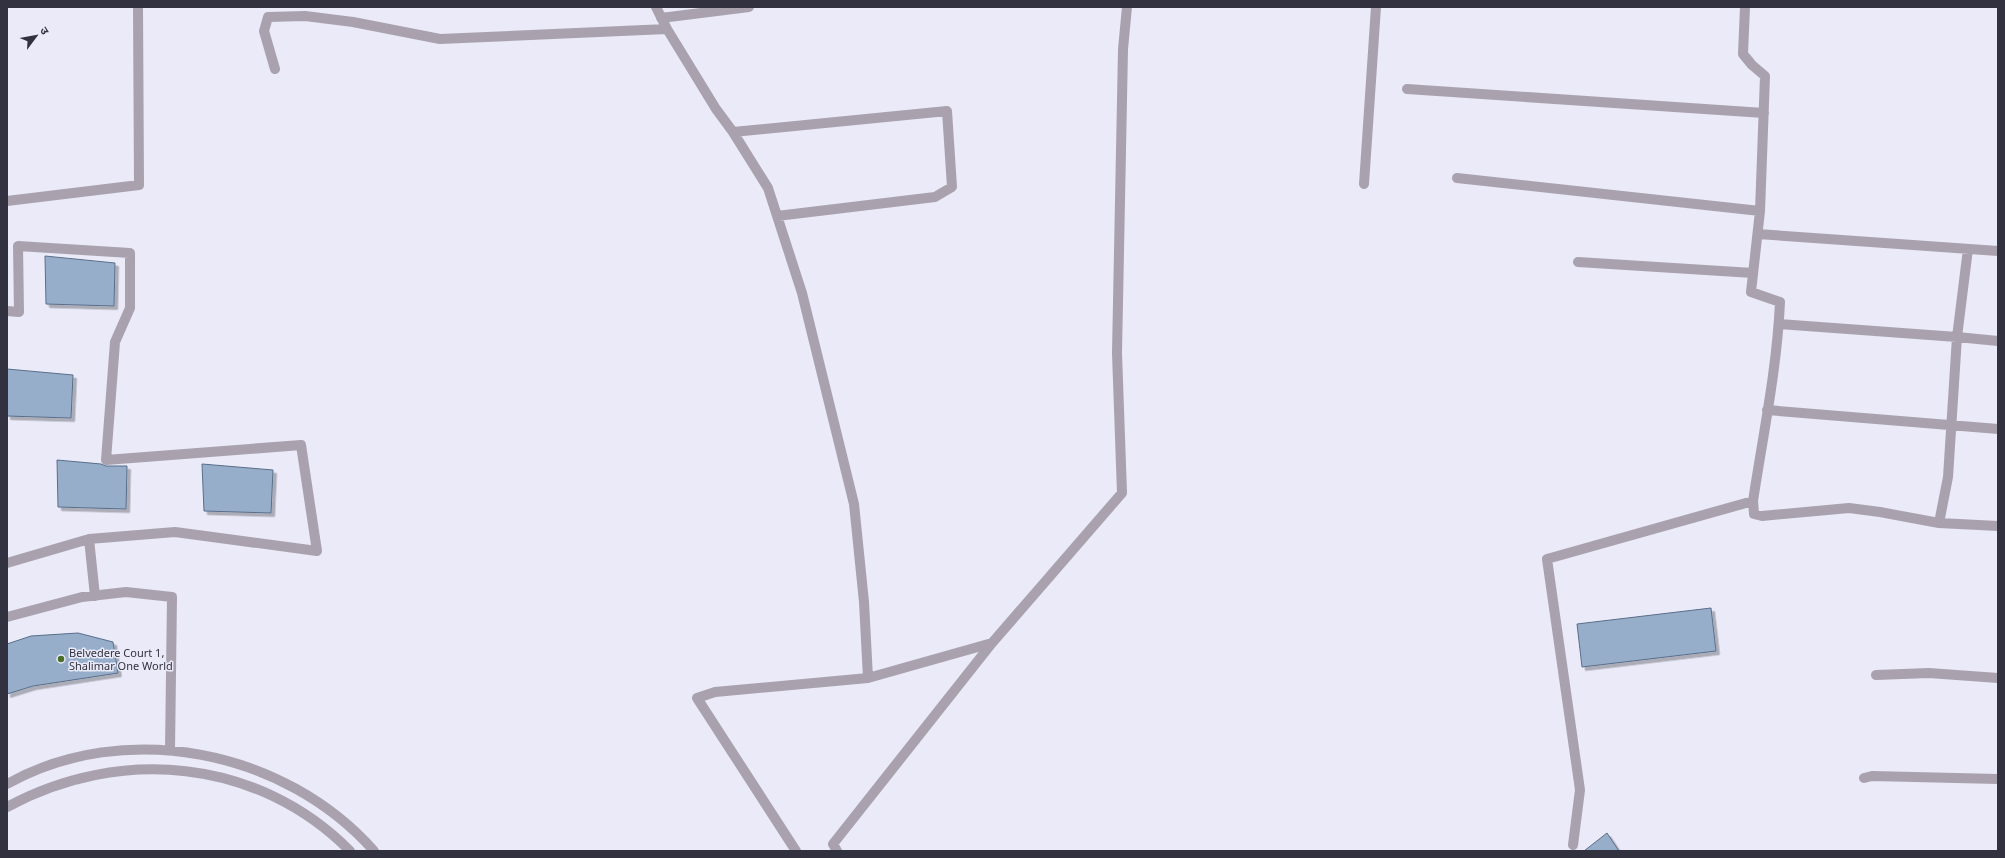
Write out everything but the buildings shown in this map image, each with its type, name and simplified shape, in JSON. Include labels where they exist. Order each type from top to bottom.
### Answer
[{"type":"street","points":[[7,201],[139,185],[138,7]]},
{"type":"street","points":[[656,7],[667,29],[716,109],[733,132],[768,188],[802,293],[854,504],[864,602],[868,678]]},
{"type":"street","points":[[661,18],[749,7]]},
{"type":"street","points":[[837,851],[833,844],[992,643],[1122,493],[1117,353],[1123,49],[1127,7]]},
{"type":"street","points":[[1364,184],[1376,7]]},
{"type":"street","points":[[1745,7],[1743,54],[1752,65],[1765,76],[1760,211],[1751,292],[1780,302],[1779,324],[1753,501],[1754,514],[1762,516],[1849,508],[1939,523],[1998,526]]},
{"type":"street","points":[[275,70],[264,31],[268,17],[305,11],[440,39],[667,29]]},
{"type":"street","points":[[1407,88],[1764,113]]},
{"type":"street","points":[[733,132],[947,111],[952,186],[935,197],[777,216]]},
{"type":"street","points":[[1457,178],[1760,211]]},
{"type":"street","points":[[1758,234],[1998,251]]},
{"type":"street","points":[[7,311],[20,312],[18,246],[130,253],[130,308],[116,342],[106,460],[301,444],[317,551],[175,532],[89,539],[7,563]]},
{"type":"street","points":[[1939,523],[1948,477],[1957,337],[1968,249]]},
{"type":"street","points":[[1578,262],[1753,273]]},
{"type":"street","points":[[1779,324],[1998,341]]},
{"type":"street","points":[[1767,410],[1998,429]]},
{"type":"street","points":[[1573,845],[1580,790],[1547,559],[1753,501]]},
{"type":"street","points":[[89,539],[95,596]]},
{"type":"street","points":[[7,617],[82,597],[126,592],[172,597],[170,750]]},
{"type":"street","points":[[796,851],[697,698],[715,692],[868,678],[992,643]]},
{"type":"street","points":[[1876,675],[1929,673],[1998,678]]},
{"type":"street","points":[[7,784],[35,771],[79,757],[124,750],[170,750],[216,757],[238,763],[281,780],[301,791],[339,818],[374,851]]},
{"type":"street","points":[[7,807],[42,790],[99,773],[143,769],[194,772],[231,781],[284,803],[316,823],[350,851]]},
{"type":"street","points":[[1864,778],[1872,776],[1998,779]]},
{"type":"place","name":"Belvedere Court 1, Shalimar One World","points":[[61,659]]}]
